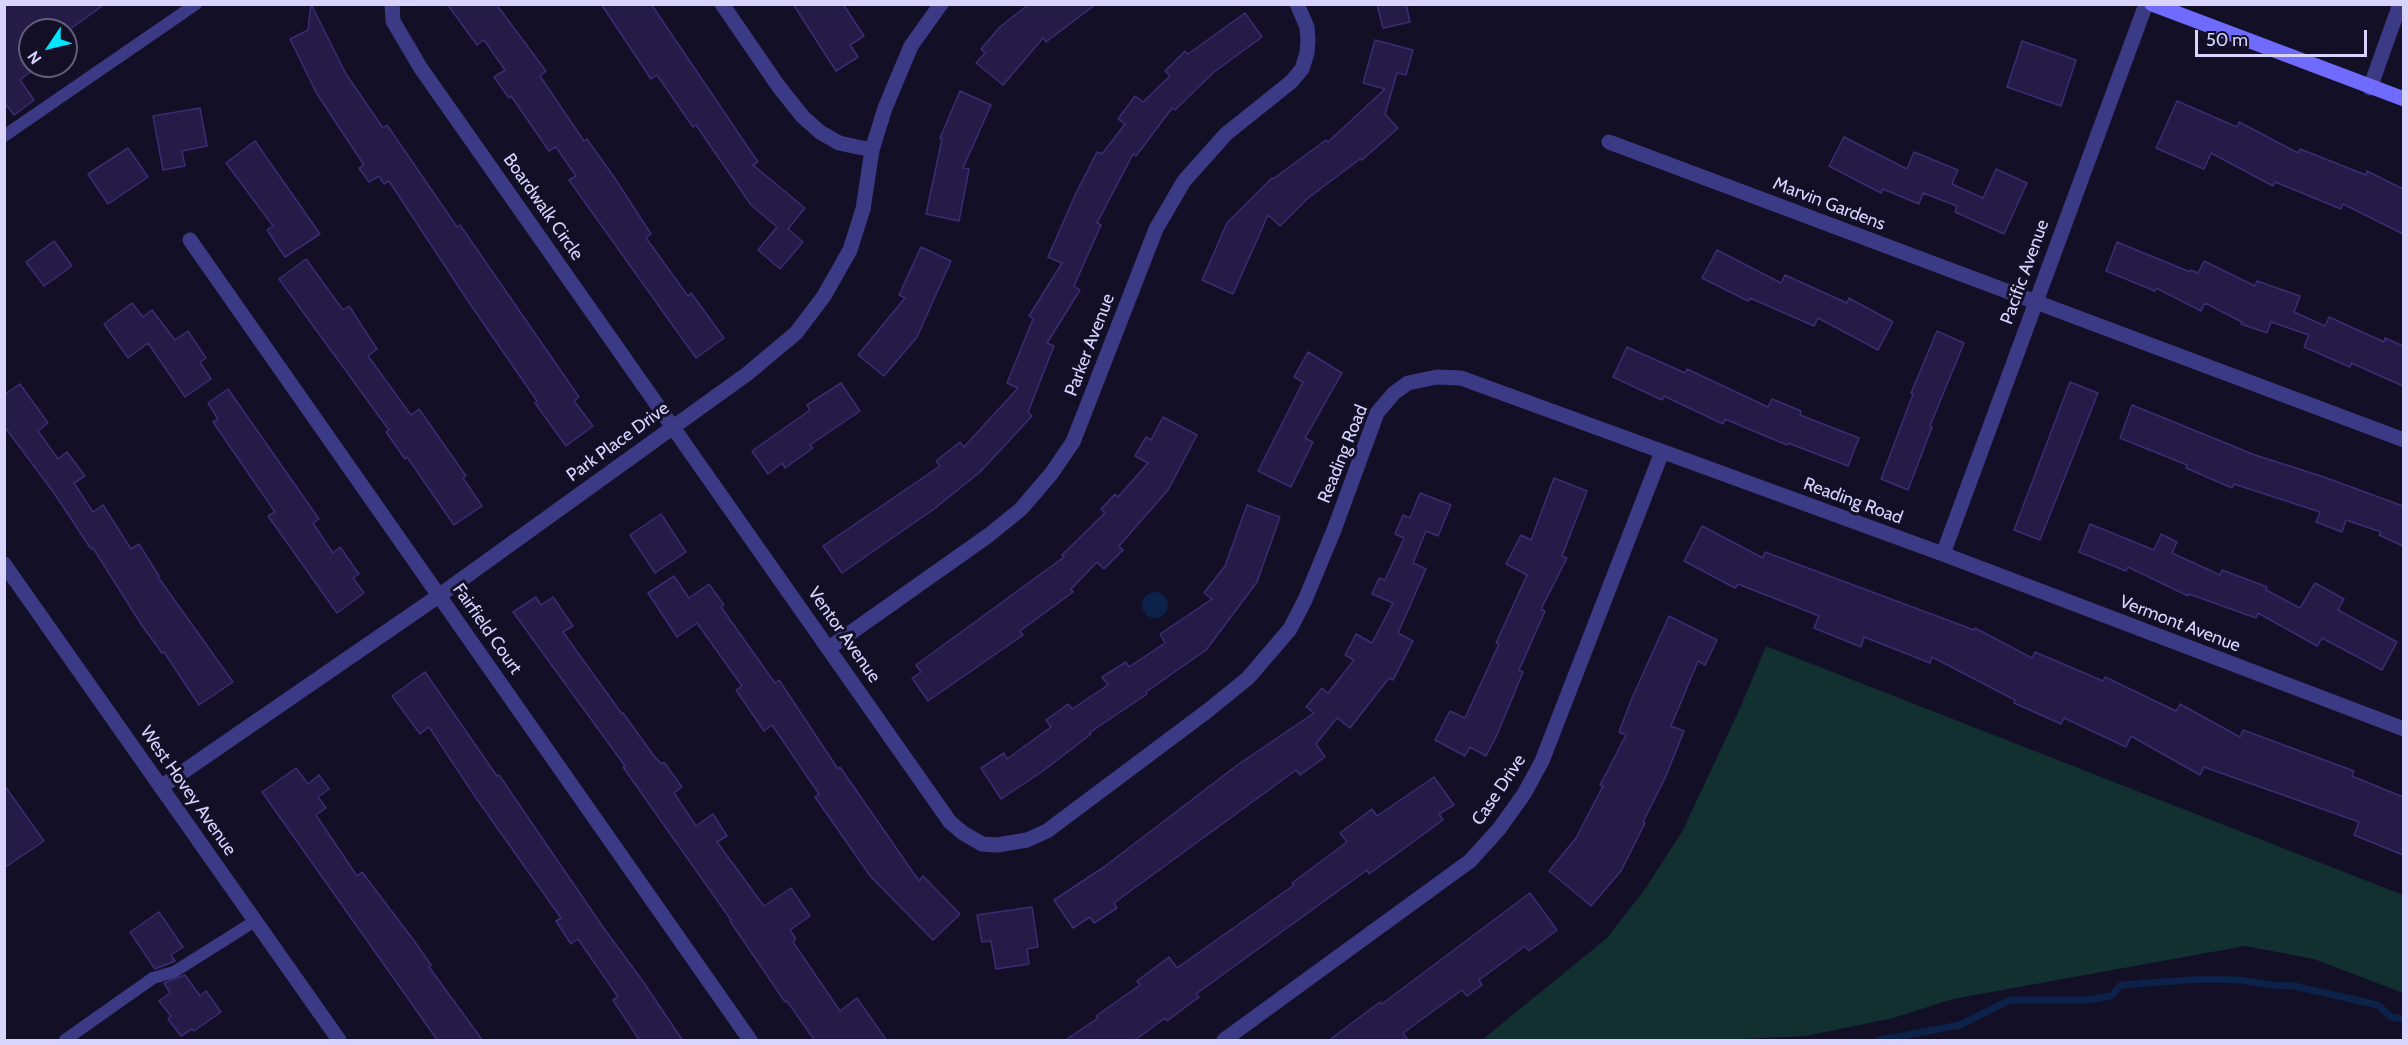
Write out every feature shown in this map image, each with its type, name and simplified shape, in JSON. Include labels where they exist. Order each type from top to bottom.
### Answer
[{"type":"main road","points":[[2152,4],[2403,99]]},
{"type":"street","name":"Boardwalk Circle","points":[[392,4],[393,21],[420,67],[673,427]]},
{"type":"street","points":[[722,4],[779,87],[803,117],[820,132],[840,143],[872,150]]},
{"type":"street","name":"Park Place Drive","points":[[161,787],[440,595],[747,374],[796,333],[824,296],[850,250],[863,209],[872,150],[885,108],[907,55],[941,4]]},
{"type":"street","name":"Parker Avenue","points":[[829,648],[989,535],[1021,508],[1051,474],[1073,442],[1156,229],[1184,181],[1226,134],[1291,82],[1302,69],[1307,53],[1307,27],[1297,4]]},
{"type":"street","name":"Pacific Avenue","points":[[1942,554],[2146,4]]},
{"type":"street","points":[[2370,88],[2400,4]]},
{"type":"street","name":"Marvin Gardens","points":[[1609,142],[2035,302]]},
{"type":"street","name":"Fairfield Court","points":[[190,240],[750,1041]]},
{"type":"street","points":[[2035,302],[2403,440]]},
{"type":"street","name":"Reading Road","points":[[997,845],[1027,840],[1047,831],[1248,678],[1290,629],[1334,530],[1377,413],[1394,393],[1408,383],[1437,377],[1461,378],[1942,554]]},
{"type":"street","name":"Ventor Avenue","points":[[673,427],[950,822],[963,834],[982,844],[997,845]]},
{"type":"street","name":"Case Drive","points":[[1224,1041],[1470,861],[1499,829],[1524,794],[1553,735],[1662,452]]},
{"type":"street","name":"Vermont Avenue","points":[[1942,554],[2403,729]]},
{"type":"street","name":"West Hovey Avenue","points":[[4,564],[339,1041]]},
{"type":"lane","points":[[4,136],[196,4]]},
{"type":"lane","points":[[65,1041],[153,978],[174,972],[255,921]]},
{"type":"green space","points":[[1766,646],[2403,895],[2403,993],[2314,959],[2245,946],[1953,999],[1893,1018],[1806,1036],[1723,1040],[1482,1040],[1607,938],[1643,892],[1682,832],[1741,706]]},
{"type":"water","points":[[1155,592],[1164,596],[1168,605],[1164,614],[1155,618],[1146,614],[1142,605],[1146,596]]},
{"type":"building","points":[[4,4],[105,4],[78,24],[78,18],[18,18],[18,78],[22,78],[20,80],[34,100],[14,115],[4,102]]},
{"type":"building","points":[[311,4],[346,74],[383,128],[387,125],[457,227],[460,225],[579,397],[574,401],[593,426],[566,446],[535,403],[537,401],[389,181],[384,184],[379,176],[369,182],[359,168],[364,165],[317,94],[290,39],[308,30]]},
{"type":"building","points":[[447,4],[496,4],[546,71],[540,76],[584,141],[587,139],[616,180],[651,234],[646,238],[688,296],[691,293],[724,338],[696,358],[569,180],[576,176],[556,147],[549,151],[511,96],[509,98],[494,77],[505,70],[484,40],[477,45]]},
{"type":"building","points":[[601,4],[651,4],[758,162],[753,165],[805,208],[788,229],[803,242],[780,269],[758,250],[777,227],[751,205],[696,125],[693,127],[657,75],[651,79]]},
{"type":"building","points":[[793,4],[843,4],[864,36],[850,45],[858,57],[836,71]]},
{"type":"building","points":[[1029,4],[1096,4],[1046,42],[1043,38],[1003,85],[976,63],[985,53],[981,49],[1000,27]]},
{"type":"building","points":[[1377,4],[1406,4],[1410,22],[1383,28]]},
{"type":"building","points":[[1245,13],[1262,37],[1214,72],[1175,110],[1172,108],[1136,156],[1133,154],[1097,223],[1101,225],[1074,286],[1080,290],[1047,343],[1054,346],[1028,412],[1032,416],[980,472],[934,509],[842,573],[823,546],[940,466],[936,461],[960,442],[964,447],[1018,388],[1007,383],[1033,319],[1029,316],[1062,263],[1048,257],[1097,152],[1102,154],[1125,124],[1118,119],[1135,96],[1143,102],[1170,76],[1165,71],[1185,51],[1188,54]]},
{"type":"building","points":[[1375,40],[1413,50],[1406,75],[1397,73],[1385,114],[1398,128],[1362,160],[1360,159],[1307,199],[1280,226],[1268,215],[1233,294],[1202,280],[1227,223],[1272,178],[1326,140],[1328,142],[1385,89],[1363,83]]},
{"type":"building","points":[[2022,41],[2076,60],[2061,106],[2007,87]]},
{"type":"building","points":[[960,91],[991,105],[963,168],[969,169],[959,221],[926,214],[942,139],[940,138]]},
{"type":"building","points":[[2177,101],[2237,127],[2239,122],[2298,153],[2300,149],[2366,175],[2367,171],[2403,189],[2403,234],[2343,204],[2341,209],[2275,182],[2273,186],[2211,153],[2204,169],[2156,148]]},
{"type":"building","points":[[200,108],[207,146],[182,151],[185,166],[163,170],[153,116]]},
{"type":"building","points":[[1844,137],[1907,169],[1914,152],[1958,170],[1952,184],[1983,198],[1996,169],[2027,183],[2004,234],[1955,212],[1957,206],[1923,193],[1919,204],[1883,189],[1881,193],[1829,166]]},
{"type":"building","points":[[255,141],[320,234],[285,257],[267,230],[273,226],[226,163]]},
{"type":"building","points":[[128,148],[148,177],[108,204],[88,174]]},
{"type":"building","points":[[54,241],[72,266],[44,286],[26,262]]},
{"type":"building","points":[[2117,242],[2190,272],[2191,270],[2198,273],[2204,261],[2255,286],[2257,281],[2300,296],[2294,312],[2325,326],[2329,317],[2384,342],[2385,338],[2403,346],[2403,386],[2351,363],[2350,367],[2304,347],[2309,335],[2271,322],[2267,333],[2241,324],[2242,322],[2205,303],[2201,311],[2156,288],[2155,291],[2106,271]]},
{"type":"building","points":[[921,247],[951,261],[917,337],[884,376],[858,355],[905,298],[899,295]]},
{"type":"building","points":[[1717,250],[1781,283],[1785,275],[1847,303],[1849,298],[1893,322],[1878,350],[1818,318],[1814,326],[1750,298],[1748,301],[1702,278]]},
{"type":"building","points":[[306,259],[343,310],[349,306],[377,349],[368,356],[411,415],[419,409],[466,476],[463,478],[482,506],[454,525],[407,457],[405,459],[386,432],[389,430],[279,279]]},
{"type":"building","points":[[132,303],[143,317],[152,310],[175,340],[188,331],[206,358],[200,362],[211,379],[185,397],[148,343],[128,358],[104,324]]},
{"type":"building","points":[[1937,331],[1964,343],[1930,426],[1932,427],[1908,490],[1881,479],[1913,394],[1911,393]]},
{"type":"building","points":[[1627,347],[1685,373],[1687,369],[1768,407],[1772,399],[1801,411],[1800,415],[1859,438],[1848,466],[1788,443],[1787,445],[1725,419],[1723,424],[1664,396],[1662,400],[1613,377]]},
{"type":"building","points":[[1308,352],[1342,373],[1305,438],[1313,442],[1291,487],[1258,471],[1303,382],[1294,377]]},
{"type":"building","points":[[2070,382],[2098,393],[2040,540],[2014,530]]},
{"type":"building","points":[[841,383],[860,411],[810,445],[813,448],[785,468],[782,463],[768,474],[752,451],[810,410],[807,405]]},
{"type":"building","points":[[20,384],[48,423],[38,431],[58,459],[67,452],[85,476],[74,483],[93,512],[103,505],[131,549],[139,544],[158,577],[233,682],[199,705],[164,652],[162,653],[141,624],[93,548],[91,549],[54,493],[4,426],[4,395]]},
{"type":"building","points":[[228,389],[319,519],[313,523],[333,553],[340,547],[359,574],[353,578],[364,593],[337,613],[268,516],[275,512],[213,422],[218,419],[208,403]]},
{"type":"building","points":[[2132,405],[2255,455],[2403,506],[2403,546],[2379,535],[2381,532],[2346,520],[2342,532],[2316,522],[2320,512],[2234,484],[2232,488],[2186,468],[2187,465],[2120,438]]},
{"type":"building","points":[[1163,417],[1197,435],[1168,490],[1119,546],[1123,550],[1104,569],[1097,562],[1071,589],[1073,592],[1020,631],[1023,635],[928,701],[912,678],[921,672],[916,665],[1064,557],[1062,555],[1105,513],[1101,509],[1115,494],[1118,497],[1148,463],[1135,456],[1146,437],[1151,440]]},
{"type":"building","points":[[1554,478],[1587,491],[1562,556],[1567,558],[1541,609],[1545,611],[1519,670],[1523,672],[1497,735],[1486,756],[1470,747],[1465,756],[1435,740],[1450,711],[1465,718],[1499,644],[1496,643],[1527,575],[1506,564],[1521,535],[1531,540]]},
{"type":"building","points":[[1420,493],[1451,505],[1438,536],[1426,531],[1413,563],[1426,569],[1398,633],[1413,641],[1393,680],[1389,678],[1350,728],[1337,718],[1316,744],[1325,757],[1300,775],[1296,770],[1114,903],[1117,908],[1094,923],[1090,917],[1073,928],[1054,900],[1104,867],[1236,766],[1314,713],[1306,707],[1322,688],[1328,693],[1354,660],[1345,655],[1356,634],[1372,643],[1393,603],[1372,594],[1379,578],[1385,580],[1404,538],[1395,534],[1403,515],[1410,518]]},
{"type":"building","points":[[1247,505],[1280,517],[1257,582],[1206,650],[1089,733],[1091,734],[1043,771],[1001,799],[981,768],[1004,753],[1007,759],[1051,727],[1046,720],[1068,704],[1072,709],[1108,685],[1102,677],[1126,662],[1129,667],[1165,643],[1160,634],[1212,599],[1204,593],[1225,566]]},
{"type":"building","points":[[661,514],[686,552],[655,573],[630,535]]},
{"type":"building","points":[[2090,524],[2154,550],[2161,534],[2177,542],[2172,553],[2220,575],[2222,570],[2267,587],[2266,590],[2300,608],[2315,583],[2344,599],[2338,610],[2397,642],[2382,670],[2322,638],[2317,646],[2258,613],[2256,618],[2189,594],[2188,596],[2128,567],[2126,571],[2079,552]]},
{"type":"building","points":[[1702,526],[1763,558],[1765,552],[1974,630],[1975,628],[2032,658],[2035,652],[2103,681],[2105,677],[2176,711],[2180,704],[2240,737],[2243,730],[2354,771],[2352,776],[2403,797],[2403,855],[2354,835],[2359,822],[2204,767],[2200,775],[2131,736],[2126,747],[2064,718],[2061,724],[2014,703],[2015,700],[1932,657],[1930,663],[1864,637],[1861,647],[1814,628],[1819,616],[1738,584],[1735,588],[1684,561]]},
{"type":"building","points":[[674,576],[689,598],[709,584],[724,605],[721,607],[775,683],[779,680],[838,769],[840,767],[919,881],[923,876],[960,914],[933,940],[871,877],[815,797],[819,794],[772,725],[764,731],[736,690],[742,686],[697,623],[677,637],[648,593]]},
{"type":"building","points":[[536,597],[541,605],[553,597],[573,626],[563,632],[654,756],[662,764],[664,762],[682,787],[674,793],[696,826],[713,814],[727,836],[717,842],[764,906],[791,888],[810,916],[790,930],[796,939],[793,942],[840,1011],[857,998],[887,1041],[815,1041],[787,1001],[785,1002],[731,920],[623,767],[625,766],[513,612]]},
{"type":"building","points":[[1669,616],[1717,640],[1705,665],[1698,661],[1671,726],[1684,731],[1665,778],[1643,822],[1645,823],[1621,871],[1591,906],[1549,871],[1576,838],[1603,786],[1600,785],[1626,735],[1619,732],[1632,698]]},
{"type":"building","points":[[425,672],[683,1041],[640,1041],[613,1000],[618,997],[578,939],[571,944],[556,921],[561,918],[429,727],[420,734],[392,696]]},
{"type":"building","points":[[296,768],[308,784],[319,775],[329,789],[318,797],[326,808],[316,815],[357,876],[362,872],[415,942],[431,965],[429,967],[483,1041],[438,1041],[262,792]]},
{"type":"building","points":[[1434,777],[1454,805],[1439,814],[1443,820],[1369,874],[1367,870],[1196,994],[1199,997],[1167,1021],[1165,1018],[1134,1041],[1064,1041],[1140,985],[1137,981],[1169,957],[1177,968],[1294,885],[1292,883],[1347,842],[1340,833],[1372,809],[1377,816]]},
{"type":"building","points":[[4,785],[44,841],[4,868]]},
{"type":"building","points":[[1530,893],[1557,930],[1529,951],[1525,946],[1479,980],[1482,985],[1467,996],[1462,990],[1403,1033],[1409,1041],[1328,1041],[1380,1002],[1382,1004]]},
{"type":"building","points":[[1032,907],[1038,947],[1027,949],[1029,964],[996,969],[991,941],[982,942],[977,915]]},
{"type":"building","points":[[159,912],[183,947],[171,955],[175,961],[155,969],[130,932]]},
{"type":"building","points":[[185,975],[200,996],[206,991],[221,1012],[194,1031],[192,1029],[181,1036],[168,1019],[171,1016],[159,1001],[170,993],[164,983]]},
{"type":"waterway","points":[[1880,1040],[1960,1025],[2010,1000],[2087,1000],[2111,996],[2121,985],[2203,979],[2294,986],[2378,1005],[2391,1017],[2404,1019]]}]
